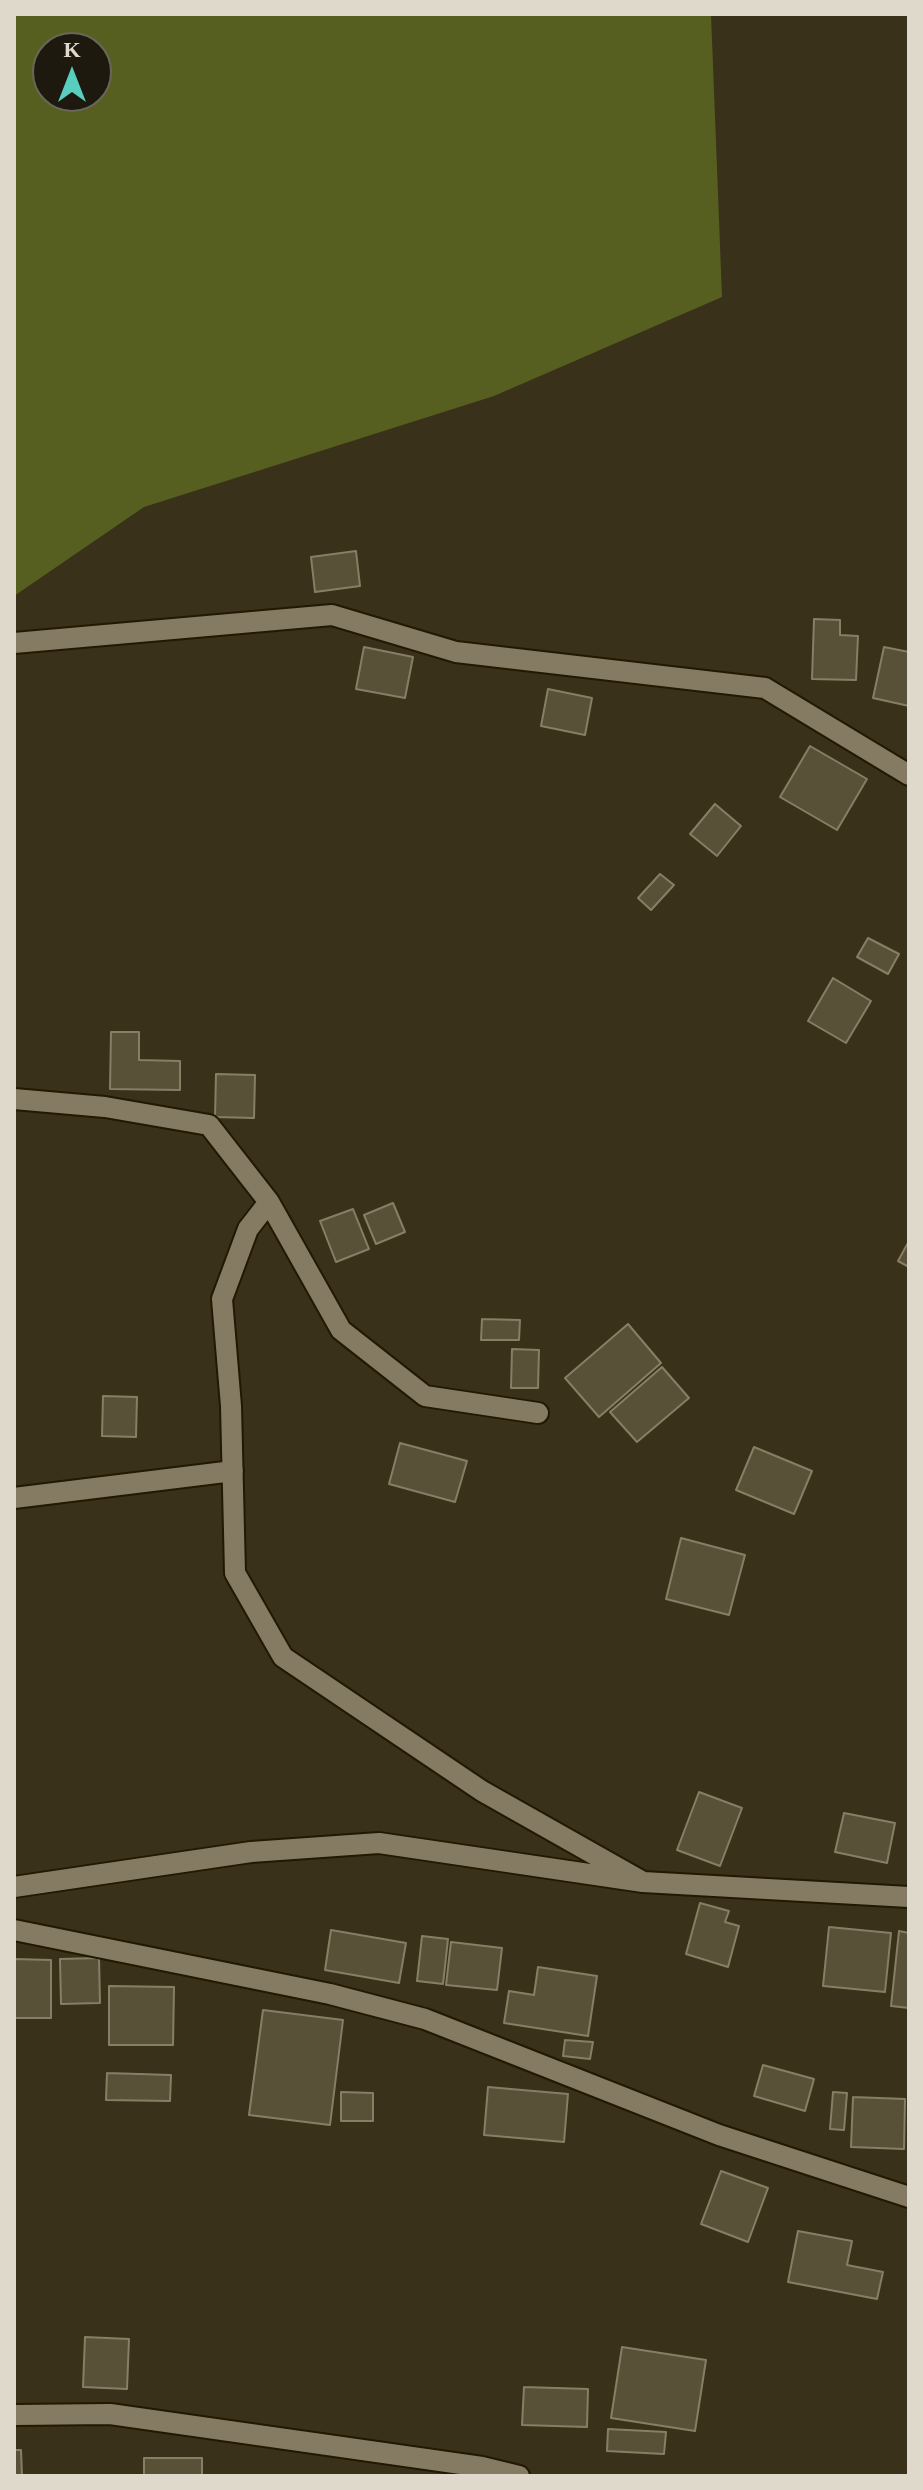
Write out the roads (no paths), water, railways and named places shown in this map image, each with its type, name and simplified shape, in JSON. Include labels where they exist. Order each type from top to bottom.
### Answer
[{"type":"street","points":[[14,643],[332,615],[456,652],[765,688],[909,775]]},
{"type":"street","points":[[14,1099],[105,1107],[209,1125],[269,1202],[341,1330],[425,1396],[538,1413]]},
{"type":"street","points":[[269,1202],[248,1229],[222,1299],[231,1406],[235,1573],[283,1657],[482,1791],[643,1882]]},
{"type":"street","points":[[14,1498],[233,1471]]},
{"type":"street","points":[[14,1887],[251,1852],[379,1843],[643,1882],[909,1897]]},
{"type":"street","points":[[14,1930],[315,1990],[425,2019],[719,2135],[909,2197]]},
{"type":"street","points":[[14,2415],[110,2414],[482,2467],[519,2476]]}]
